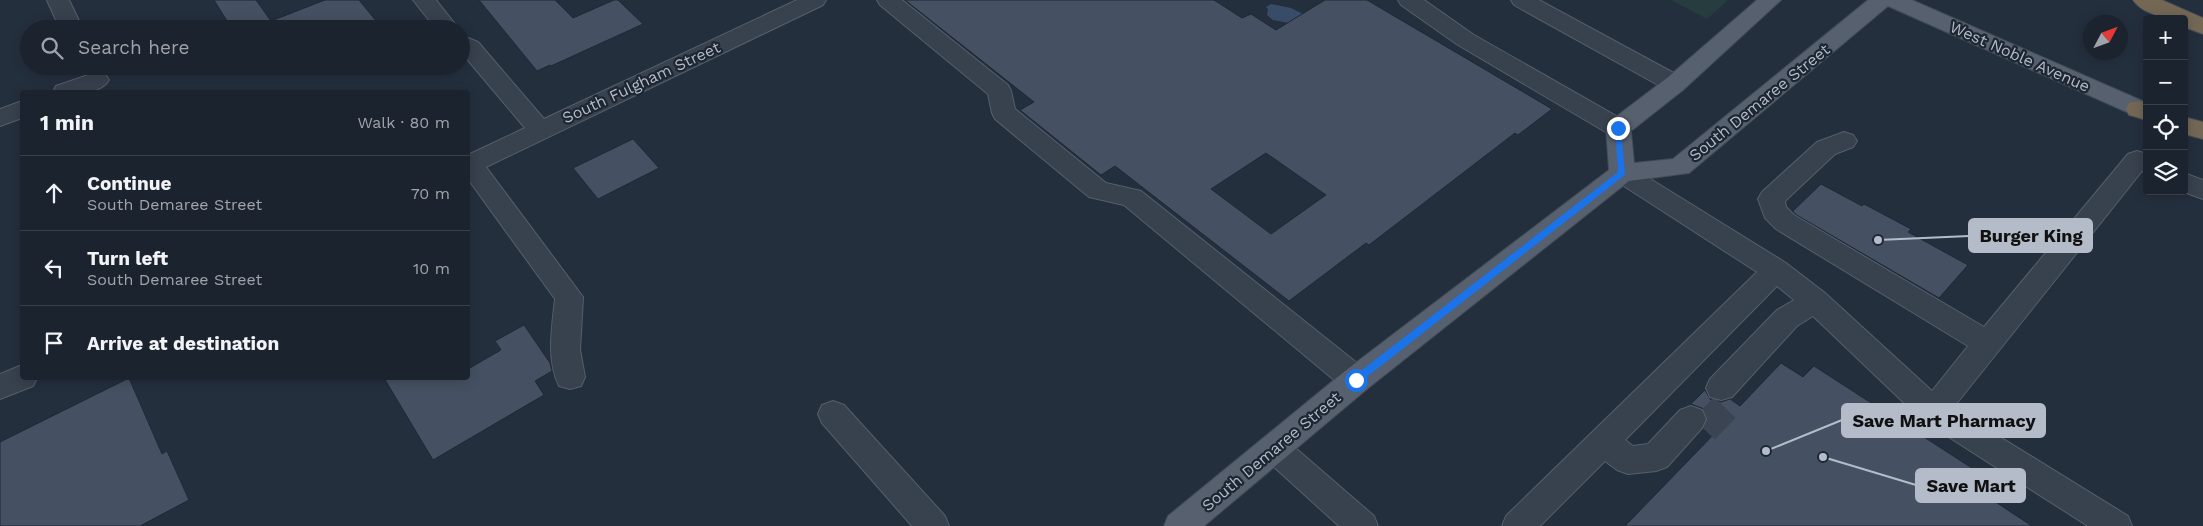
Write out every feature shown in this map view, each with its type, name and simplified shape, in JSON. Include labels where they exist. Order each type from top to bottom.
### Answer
[{"type":"highway","points":[[2144,0],[2203,27]]},
{"type":"highway","points":[[2188,126],[2203,131]]},
{"type":"main road","points":[[1622,173],[1618,128],[1675,84],[1770,0]]},
{"type":"main road","name":"South Demaree Street","points":[[1180,526],[1356,380],[1622,173],[1680,167],[1882,0]]},
{"type":"main road","name":"West Noble Avenue","points":[[1893,0],[2143,111]]},
{"type":"main road","points":[[2188,132],[2203,138]]},
{"type":"street","points":[[58,0],[68,20]]},
{"type":"street","points":[[424,0],[441,20]]},
{"type":"street","name":"South Fulgham Street","points":[[470,164],[815,0]]},
{"type":"street","points":[[888,0],[999,91],[1004,113],[1090,184],[1098,190],[1132,198],[1356,380]]},
{"type":"street","points":[[1409,0],[1466,40],[1618,128]]},
{"type":"street","points":[[1522,0],[1675,84]]},
{"type":"street","points":[[470,46],[540,130]]},
{"type":"street","points":[[70,90],[97,80]]},
{"type":"street","points":[[0,118],[20,110]]},
{"type":"street","points":[[1844,141],[1826,148],[1771,199],[1774,211],[1785,222],[1988,343]]},
{"type":"street","points":[[1933,411],[2137,160],[2143,162]]},
{"type":"street","points":[[470,165],[568,297],[565,350],[570,377]]},
{"type":"street","points":[[1622,173],[1776,270],[1815,301],[1933,411],[2116,526]]},
{"type":"street","points":[[2188,184],[2203,190]]},
{"type":"street","points":[[1518,526],[1776,270]]},
{"type":"street","points":[[1728,392],[1801,328],[1815,301]]},
{"type":"street","points":[[0,387],[20,377]]},
{"type":"street","points":[[833,414],[933,526]]},
{"type":"street","points":[[1603,442],[1628,460],[1648,469],[1667,468],[1698,424]]},
{"type":"street","points":[[1274,448],[1362,526]]},
{"type":"green space","points":[[1671,0],[1728,0],[1707,19]]},
{"type":"water","points":[[1271,4],[1291,8],[1305,15],[1289,23],[1273,20],[1267,15],[1268,9],[1266,7]]},
{"type":"building","points":[[214,0],[256,0],[270,20],[226,20]]},
{"type":"building","points":[[325,0],[359,0],[375,20],[274,20]]},
{"type":"building","points":[[479,0],[555,0],[573,18],[618,0],[643,24],[537,71]]},
{"type":"building","points":[[905,0],[1214,0],[1242,18],[1251,14],[1276,30],[1325,0],[1367,0],[1552,109],[1518,135],[1515,133],[1369,245],[1366,243],[1289,301],[1115,166],[1101,175],[1020,110],[1034,102]],"holes":[[[1266,153],[1326,195],[1271,234],[1211,189]]]},
{"type":"building","points":[[633,139],[659,168],[598,199],[573,168]]},
{"type":"building","points":[[1821,184],[1911,229],[1908,232],[1968,265],[1939,298],[1795,214],[1793,211]]},
{"type":"building","points":[[524,325],[550,363],[552,371],[535,381],[544,395],[433,460],[385,380],[470,380],[470,368],[501,350],[495,341]]},
{"type":"building","points":[[1781,363],[1803,377],[1814,366],[1992,481],[1982,493],[2032,526],[1625,526],[1715,433],[1705,426],[1708,418],[1704,409],[1691,404],[1705,390],[1710,399],[1721,402],[1730,399],[1740,406]]},
{"type":"building","points":[[125,380],[130,380],[162,454],[167,451],[189,500],[140,526],[0,526],[0,442]]},
{"type":"tunnel","points":[[1704,429],[1735,397]]},
{"type":"place","name":"Burger King","points":[[1878,240]]},
{"type":"place","name":"Save Mart Pharmacy","points":[[1766,451]]},
{"type":"place","name":"Save Mart","points":[[1823,457]]},
{"type":"route","points":[[1356,380],[1622,173],[1618,128]]}]
